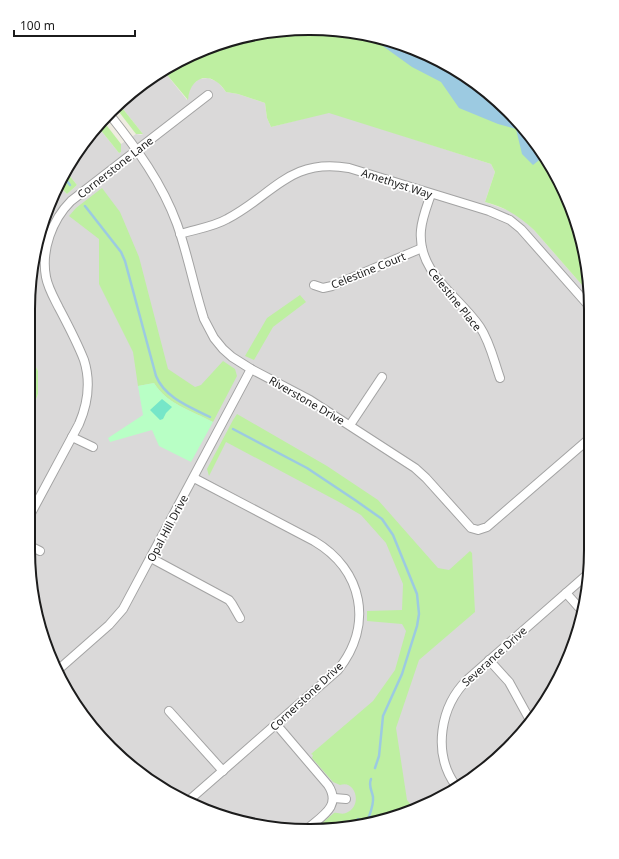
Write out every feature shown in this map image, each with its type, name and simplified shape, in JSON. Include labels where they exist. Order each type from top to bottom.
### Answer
[{"type":"street","name":"Cornerstone Lane","points":[[35,506],[85,409],[88,392],[86,367],[81,352],[47,282],[45,261],[49,238],[55,223],[67,205],[208,95]]},
{"type":"street","name":"Riverstone Drive","points":[[112,118],[137,150],[158,183],[173,214],[180,234],[201,310],[210,332],[227,354],[310,400],[415,468],[426,478],[470,528],[478,530],[487,527],[584,443]]},
{"type":"street","name":"Amethyst Way","points":[[180,234],[227,220],[285,179],[298,172],[322,166],[349,168],[489,211],[510,220],[527,235],[583,300]]},
{"type":"street","name":"Celestine Place","points":[[430,194],[421,229],[422,248],[427,264],[433,274],[479,326],[485,336],[500,378]]},
{"type":"street","name":"Celestine Court","points":[[314,285],[323,288],[332,286],[422,248]]},
{"type":"street","name":"Opal Hill Drive","points":[[62,668],[109,626],[119,615],[194,478],[251,368]]},
{"type":"street","points":[[350,425],[382,377]]},
{"type":"street","points":[[72,436],[93,447]]},
{"type":"street","name":"Cornerstone Drive","points":[[192,798],[332,675],[346,659],[352,646],[359,621],[358,601],[355,589],[348,574],[339,560],[323,546],[194,478]]},
{"type":"street","points":[[35,548],[40,551]]},
{"type":"street","points":[[151,558],[229,600],[240,618]]},
{"type":"street","name":"Severance Drive","points":[[454,783],[448,771],[443,755],[442,736],[446,714],[458,689],[582,579]]},
{"type":"street","points":[[566,593],[578,607]]},
{"type":"street","points":[[489,660],[509,682],[528,715]]},
{"type":"street","points":[[169,711],[223,771]]},
{"type":"street","points":[[276,724],[334,794],[333,802],[330,808],[313,824]]},
{"type":"street","points":[[334,798],[346,799]]},
{"type":"shaded area","points":[[167,75],[187,100],[192,85],[199,79],[208,78],[218,82],[226,92],[238,94],[265,103],[267,118],[271,127],[329,112],[491,164],[495,172],[485,202],[510,211],[525,221],[583,286],[584,310],[584,550],[582,585],[575,621],[563,655],[547,687],[527,717],[504,744],[462,778],[431,796],[415,803],[381,815],[363,819],[345,822],[310,824],[274,822],[256,819],[238,815],[204,803],[188,796],[157,778],[115,744],[81,702],[63,671],[56,655],[44,621],[40,603],[37,585],[35,550],[35,402],[38,394],[38,371],[35,365],[35,310],[37,274],[40,256],[44,238],[62,189],[67,194],[77,185],[70,176],[92,142],[101,131],[119,153],[121,152],[121,144],[136,134],[143,134],[123,108],[142,92]]},
{"type":"green space","points":[[310,35],[345,37],[381,44],[431,63],[462,81],[504,115],[538,157],[556,188],[575,238],[582,274],[583,286],[534,230],[517,216],[505,209],[485,202],[495,172],[491,164],[329,113],[271,127],[267,118],[265,103],[238,94],[226,92],[214,80],[208,78],[202,78],[193,85],[188,100],[167,75],[204,56],[238,44],[274,37]]},
{"type":"green space","points":[[123,108],[143,134],[136,134],[119,112]]},
{"type":"green space","points":[[106,125],[121,144],[121,152],[119,153],[101,131]]},
{"type":"green space","points":[[70,176],[77,185],[67,194],[62,189]]},
{"type":"green space","points":[[102,188],[120,212],[139,257],[168,369],[195,387],[201,385],[223,361],[235,369],[237,376],[213,422],[173,402],[159,390],[154,383],[138,386],[133,352],[99,284],[99,239],[69,216],[76,208]]},
{"type":"green space","points":[[300,295],[306,302],[273,327],[254,360],[245,356],[267,318]]},
{"type":"green space","points":[[35,365],[38,371],[38,394],[35,402]]},
{"type":"green space","points":[[154,383],[159,390],[173,402],[213,422],[191,462],[159,446],[152,430],[110,442],[108,438],[143,415],[138,386]]},
{"type":"green space","points":[[162,399],[172,407],[163,419],[160,420],[150,410]]},
{"type":"green space","points":[[237,414],[327,466],[378,500],[438,568],[449,570],[470,551],[472,553],[475,612],[419,660],[396,728],[407,800],[411,805],[381,815],[363,819],[322,823],[334,813],[343,814],[351,810],[356,800],[355,794],[350,786],[346,784],[340,785],[333,782],[312,758],[313,755],[311,754],[373,701],[395,670],[406,631],[402,624],[367,621],[367,611],[402,610],[403,584],[386,543],[361,515],[339,502],[226,442],[209,476],[207,469]]},
{"type":"water","points":[[380,44],[431,63],[462,81],[504,115],[516,129],[498,124],[459,108],[441,82],[412,67]]},
{"type":"water","points":[[516,129],[540,160],[533,165],[522,154]]},
{"type":"waterway","points":[[67,181],[70,185]]},
{"type":"waterway","points":[[85,206],[121,252],[125,261],[156,376],[160,384],[179,401],[210,417]]},
{"type":"waterway","points":[[233,429],[307,468],[382,519],[393,535],[417,594],[419,614],[417,626],[402,674],[383,716],[379,756],[375,768]]},
{"type":"waterway","points":[[369,818],[373,800],[370,786],[371,779]]}]
